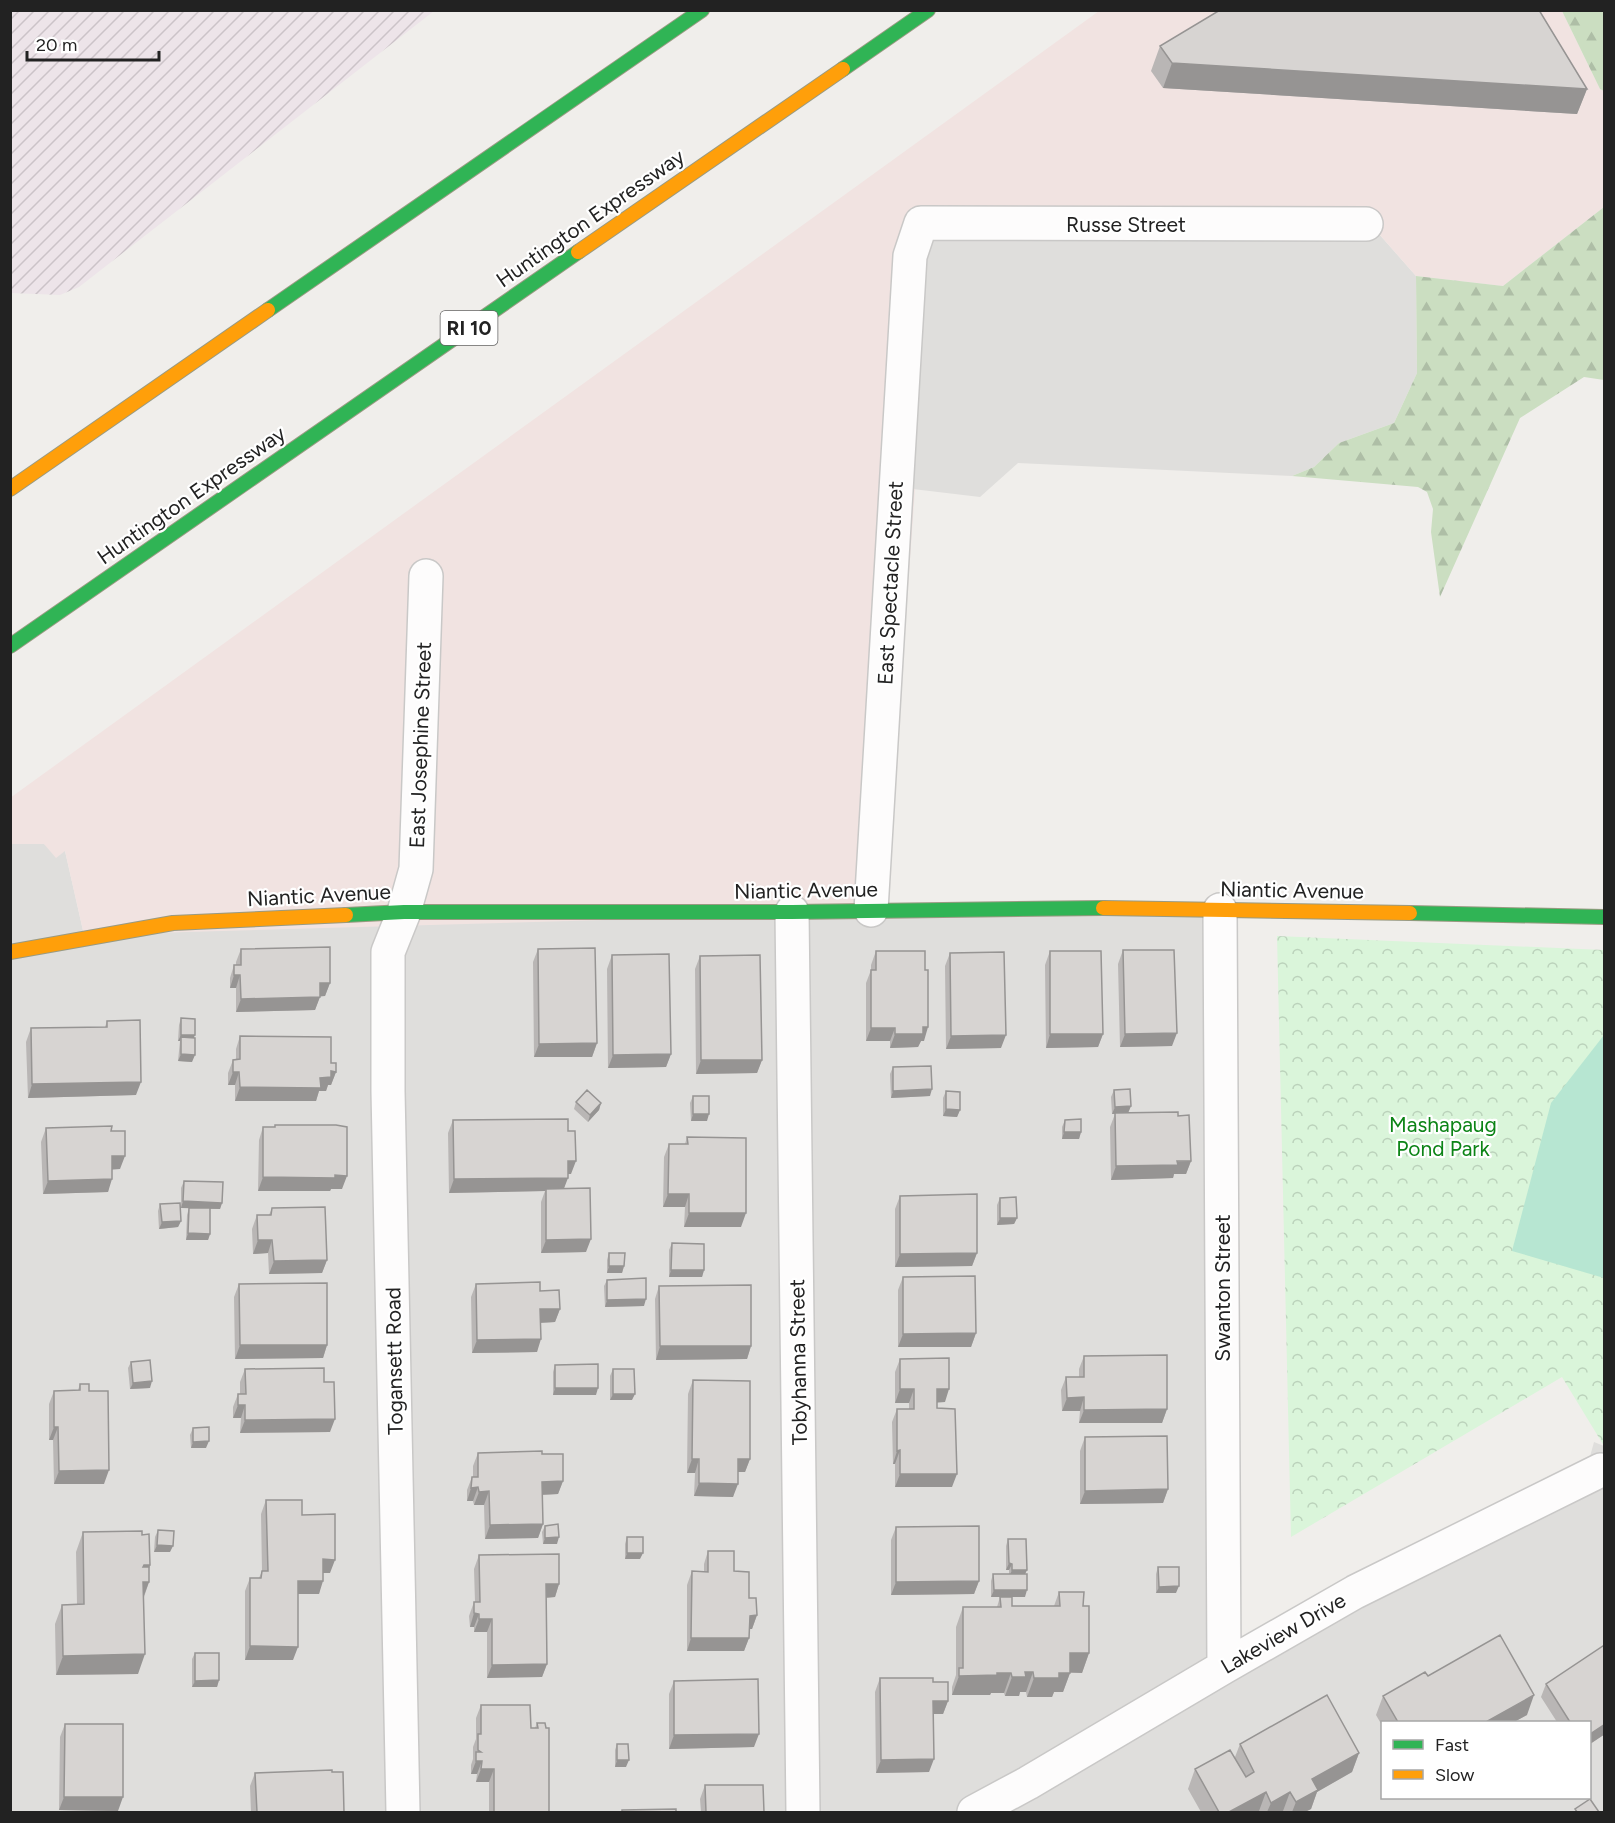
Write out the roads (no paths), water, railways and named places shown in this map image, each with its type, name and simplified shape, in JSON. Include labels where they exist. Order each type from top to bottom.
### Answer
[{"type":"main road","points":[[10,489],[702,10]]},
{"type":"main road","name":"Huntington Expressway","points":[[10,646],[928,10]]},
{"type":"main road","name":"Niantic Avenue","points":[[10,952],[173,924],[404,912],[792,912],[1070,907],[1605,917]]},
{"type":"street","name":"Russe Street","points":[[910,256],[921,223],[1366,224]]},
{"type":"street","name":"East Spectacle Street","points":[[871,910],[910,256]]},
{"type":"street","name":"East Josephine Street","points":[[404,912],[416,868],[426,576]]},
{"type":"street","name":"Swanton Street","points":[[1220,910],[1224,1667]]},
{"type":"street","name":"Togansett Road","points":[[403,1812],[388,1056],[388,952],[404,912]]},
{"type":"street","name":"Tobyhanna Street","points":[[792,912],[803,1812]]},
{"type":"street","name":"Lakeview Drive","points":[[974,1812],[1354,1592],[1602,1470]]},
{"type":"park label","name":"Mashapaug Pond Park","points":[[1443,1136]]}]
